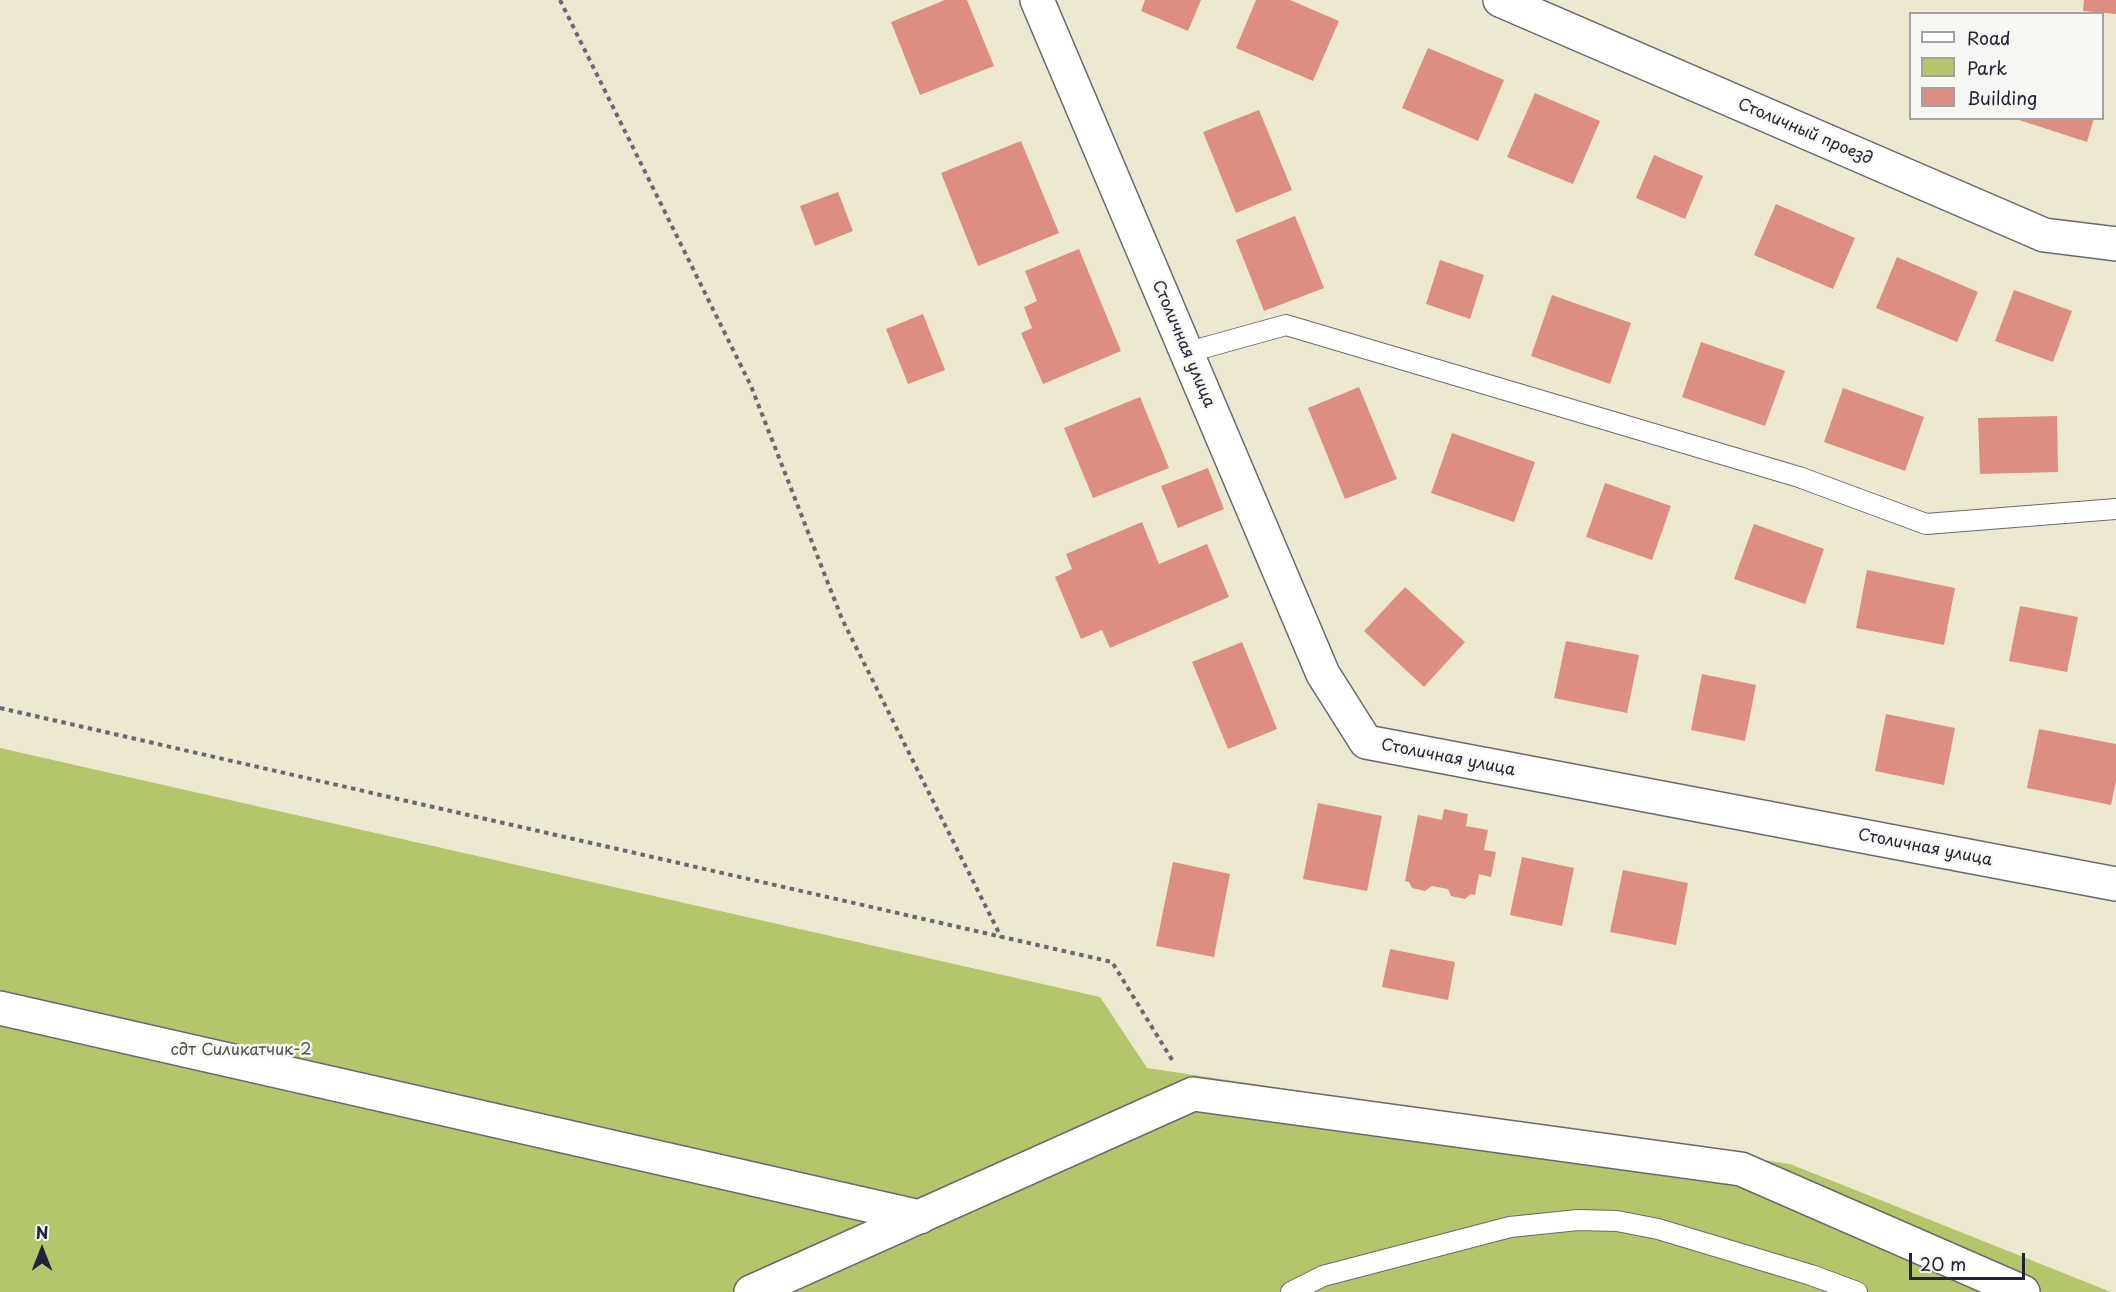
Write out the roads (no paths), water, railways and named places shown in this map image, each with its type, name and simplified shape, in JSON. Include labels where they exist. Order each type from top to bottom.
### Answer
[{"type":"street","name":"Столичная улица","points":[[1037,0],[1323,674],[1366,742],[2116,884]]},
{"type":"street","name":"Столичный проезд","points":[[1500,0],[2044,235],[2116,244]]},
{"type":"street","points":[[0,1008],[920,1216]]},
{"type":"street","points":[[751,1292],[1193,1094],[1742,1169],[2023,1292]]},
{"type":"lane","points":[[1188,355],[1203,348],[1286,325],[1799,477],[1926,524],[2116,509]]},
{"type":"lane","points":[[1291,1292],[1323,1276],[1510,1227],[1578,1220],[1617,1221],[1658,1229],[1810,1275],[1857,1292]]},
{"type":"park label","name":"сдт Силикатчик-2","points":[[241,1051]]}]
